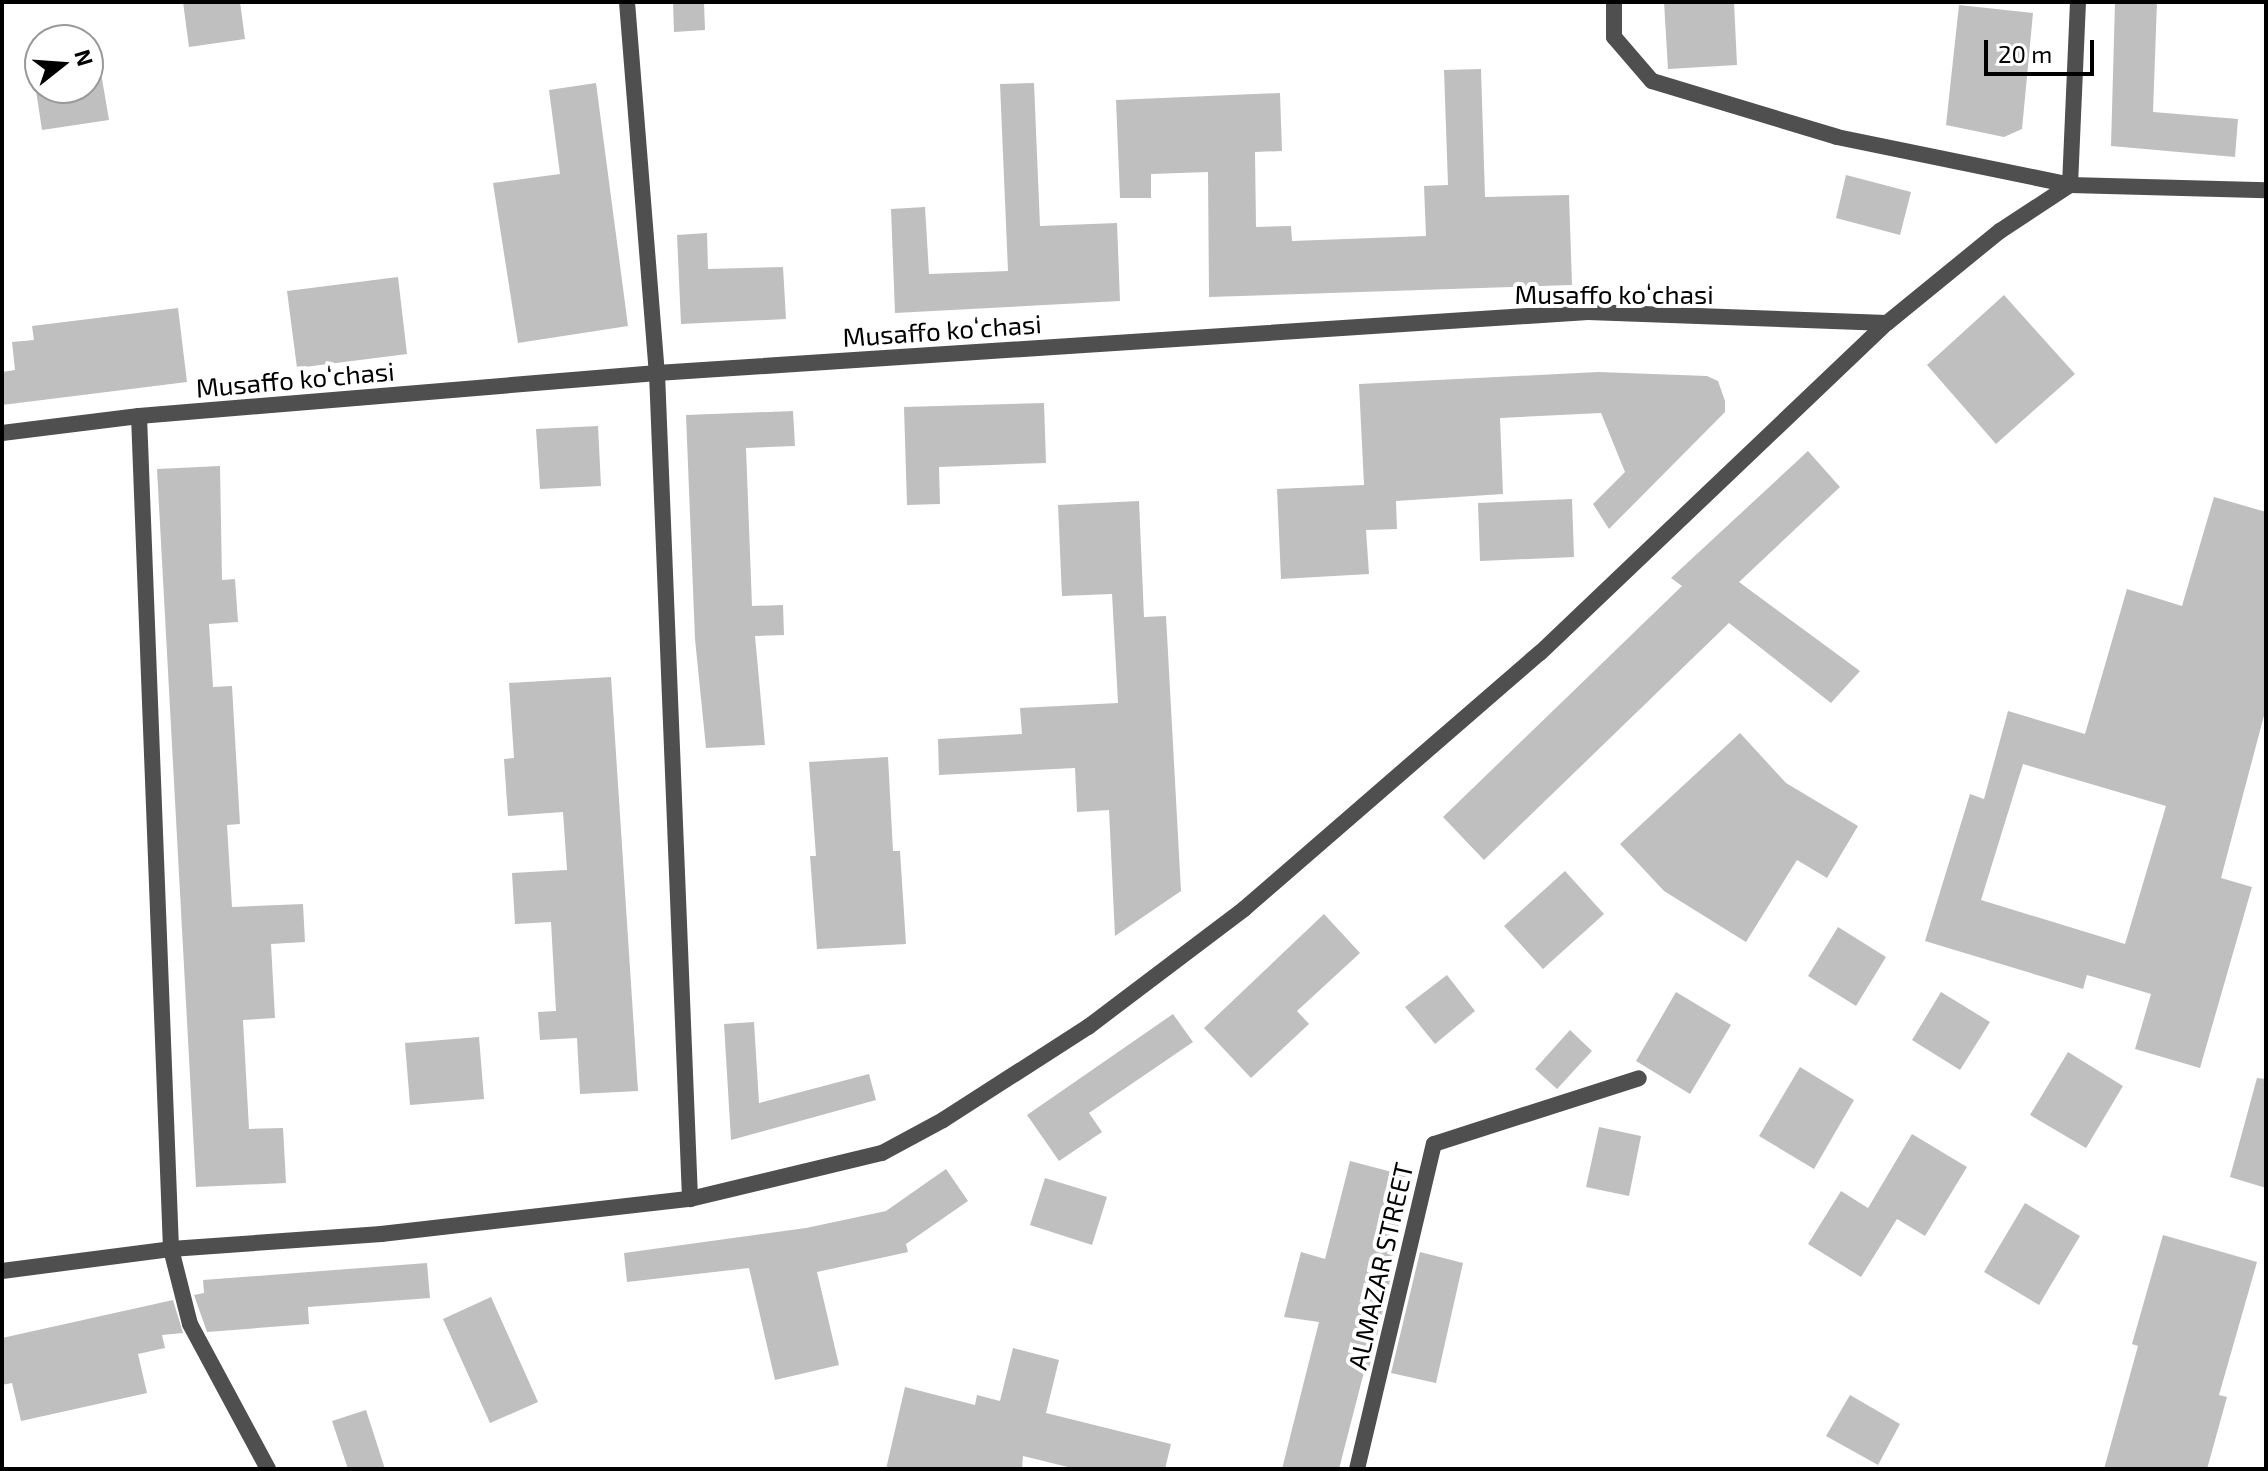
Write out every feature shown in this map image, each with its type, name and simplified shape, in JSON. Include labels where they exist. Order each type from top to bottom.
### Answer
[{"type":"street","points":[[627,2],[657,373],[690,1199]]},
{"type":"street","points":[[1614,2],[1614,37],[1652,81],[1837,137],[2070,185],[2266,190]]},
{"type":"street","points":[[2070,185],[2078,2]]},
{"type":"street","points":[[2,1271],[171,1249],[381,1234],[690,1199],[882,1153],[943,1120],[1088,1027],[1244,909],[1540,653],[1887,323],[2000,231],[2070,185]]},
{"type":"street","name":"Musaffo koʻchasi","points":[[2,433],[139,416],[657,373],[1588,312],[1887,323]]},
{"type":"street","points":[[139,416],[171,1249],[190,1324],[268,1469]]},
{"type":"street","name":"ALMAZAR STREET","points":[[1357,1469],[1434,1144],[1639,1078]]},
{"type":"building","points":[[183,2],[240,2],[245,39],[189,47]]},
{"type":"building","points":[[673,2],[704,2],[705,30],[674,32]]},
{"type":"building","points":[[1664,2],[1734,2],[1737,65],[1668,69]]},
{"type":"building","points":[[2115,2],[2157,2],[2153,112],[2238,119],[2235,157],[2111,146]]},
{"type":"building","points":[[1959,5],[2033,13],[2022,129],[2004,137],[1946,125]]},
{"type":"building","points":[[1481,69],[1485,197],[1569,195],[1572,285],[1209,297],[1208,172],[1151,174],[1151,198],[1120,198],[1116,100],[1280,93],[1282,151],[1255,152],[1256,227],[1291,226],[1292,241],[1426,236],[1424,186],[1448,185],[1444,70]]},
{"type":"building","points":[[596,83],[628,326],[518,343],[493,183],[560,174],[549,90]]},
{"type":"building","points":[[1034,83],[1040,226],[1117,223],[1120,301],[895,313],[891,209],[925,207],[929,274],[1008,271],[1000,84]]},
{"type":"building","points":[[104,90],[109,120],[42,130],[38,104],[104,104]]},
{"type":"building","points":[[1846,175],[1911,192],[1900,235],[1836,218]]},
{"type":"building","points":[[707,233],[708,269],[783,267],[786,319],[681,324],[677,235]]},
{"type":"building","points":[[398,277],[407,354],[297,368],[287,291]]},
{"type":"building","points":[[2004,295],[2075,374],[1996,444],[1927,365]]},
{"type":"building","points":[[178,308],[187,382],[2,405],[2,372],[15,370],[12,342],[34,340],[32,326]]},
{"type":"building","points":[[1598,372],[1707,376],[1718,381],[1725,401],[1725,412],[1609,529],[1593,504],[1625,472],[1601,413],[1500,418],[1503,494],[1396,501],[1397,529],[1366,530],[1369,574],[1281,579],[1277,489],[1364,485],[1359,384]]},
{"type":"building","points":[[1044,403],[1046,463],[939,467],[940,504],[907,505],[904,407]]},
{"type":"building","points":[[793,411],[795,446],[746,448],[752,606],[783,605],[784,635],[755,636],[765,745],[706,748],[695,639],[686,415]]},
{"type":"building","points":[[598,426],[601,486],[540,489],[536,429]]},
{"type":"building","points":[[1808,451],[1840,487],[1739,582],[1860,671],[1831,703],[1729,623],[1484,860],[1443,817],[1682,586],[1671,578]]},
{"type":"building","points":[[220,466],[222,580],[235,579],[238,622],[209,624],[213,687],[232,686],[240,824],[227,825],[232,907],[303,904],[305,942],[271,944],[275,1018],[243,1020],[249,1129],[283,1128],[286,1183],[196,1187],[157,469]]},
{"type":"building","points":[[2214,497],[2266,512],[2266,708],[2221,878],[2252,887],[2200,1068],[2135,1049],[2151,994],[2087,975],[2083,989],[1925,941],[1970,794],[1984,799],[2008,711],[2085,734],[2127,589],[2182,606]],"holes":[[[2023,764],[2166,806],[2125,944],[1981,900]]]},
{"type":"building","points":[[1572,499],[1574,557],[1480,561],[1478,503]]},
{"type":"building","points":[[1139,501],[1144,617],[1166,616],[1181,891],[1115,936],[1109,810],[1077,812],[1075,768],[939,775],[938,739],[1022,734],[1020,708],[1118,703],[1112,594],[1062,596],[1058,505]]},
{"type":"building","points":[[611,677],[638,1091],[580,1094],[577,1038],[540,1040],[538,1012],[556,1011],[551,922],[515,924],[512,873],[567,870],[563,812],[508,816],[504,759],[514,758],[509,683]]},
{"type":"building","points":[[1740,733],[1786,783],[1858,826],[1827,878],[1797,860],[1746,942],[1664,891],[1620,844]]},
{"type":"building","points":[[888,757],[893,851],[900,851],[906,944],[817,949],[810,856],[816,856],[809,762]]},
{"type":"building","points":[[1565,871],[1604,914],[1543,969],[1504,926]]},
{"type":"building","points":[[1324,914],[1360,953],[1297,1011],[1309,1024],[1251,1078],[1204,1028]]},
{"type":"building","points":[[1838,927],[1886,957],[1856,1006],[1808,976]]},
{"type":"building","points":[[1447,975],[1475,1011],[1435,1044],[1405,1007]]},
{"type":"building","points":[[1676,992],[1731,1025],[1690,1094],[1636,1061]]},
{"type":"building","points":[[1941,992],[1990,1022],[1960,1070],[1912,1040]]},
{"type":"building","points":[[1173,1014],[1193,1042],[1089,1113],[1102,1132],[1059,1161],[1027,1115]]},
{"type":"building","points":[[754,1022],[759,1103],[869,1074],[876,1100],[731,1140],[724,1024]]},
{"type":"building","points":[[1570,1030],[1592,1051],[1557,1089],[1535,1069]]},
{"type":"building","points":[[479,1037],[484,1099],[410,1105],[405,1043]]},
{"type":"building","points":[[2068,1052],[2123,1086],[2086,1148],[2030,1115]]},
{"type":"building","points":[[1800,1067],[1854,1100],[1814,1169],[1759,1136]]},
{"type":"building","points":[[2257,1078],[2266,1079],[2266,1188],[2230,1177]]},
{"type":"building","points":[[1599,1127],[1641,1136],[1629,1196],[1586,1187]]},
{"type":"building","points":[[1912,1134],[1967,1167],[1925,1236],[1897,1219],[1861,1277],[1808,1244],[1841,1191],[1868,1208]]},
{"type":"building","points":[[1350,1161],[1411,1177],[1394,1246],[1398,1247],[1369,1369],[1365,1368],[1339,1469],[1282,1469],[1319,1322],[1284,1317],[1301,1252],[1325,1259]]},
{"type":"building","points":[[946,1169],[968,1201],[906,1244],[908,1252],[817,1272],[839,1365],[775,1380],[749,1268],[627,1282],[624,1253],[806,1228],[886,1211]]},
{"type":"building","points":[[1045,1178],[1107,1197],[1092,1245],[1030,1225]]},
{"type":"building","points":[[2025,1203],[2080,1236],[2039,1305],[1984,1272]]},
{"type":"building","points":[[2163,1235],[2257,1262],[2219,1395],[2227,1397],[2207,1469],[2104,1469],[2138,1346],[2132,1344]]},
{"type":"building","points":[[1420,1252],[1463,1263],[1436,1383],[1391,1373]]},
{"type":"building","points":[[427,1263],[430,1298],[308,1307],[309,1324],[207,1332],[194,1295],[204,1293],[203,1280]]},
{"type":"building","points":[[491,1297],[538,1402],[490,1423],[443,1319]]},
{"type":"building","points":[[173,1300],[183,1333],[162,1335],[165,1348],[138,1354],[147,1393],[21,1421],[12,1383],[2,1385],[2,1338]]},
{"type":"building","points":[[1013,1348],[1059,1360],[1046,1413],[1171,1444],[1165,1469],[1076,1469],[1023,1456],[1022,1469],[886,1469],[905,1387],[975,1405],[977,1395],[1000,1401]]},
{"type":"building","points":[[1850,1395],[1900,1424],[1878,1465],[1826,1436]]},
{"type":"building","points":[[366,1410],[385,1469],[348,1469],[332,1421]]}]
